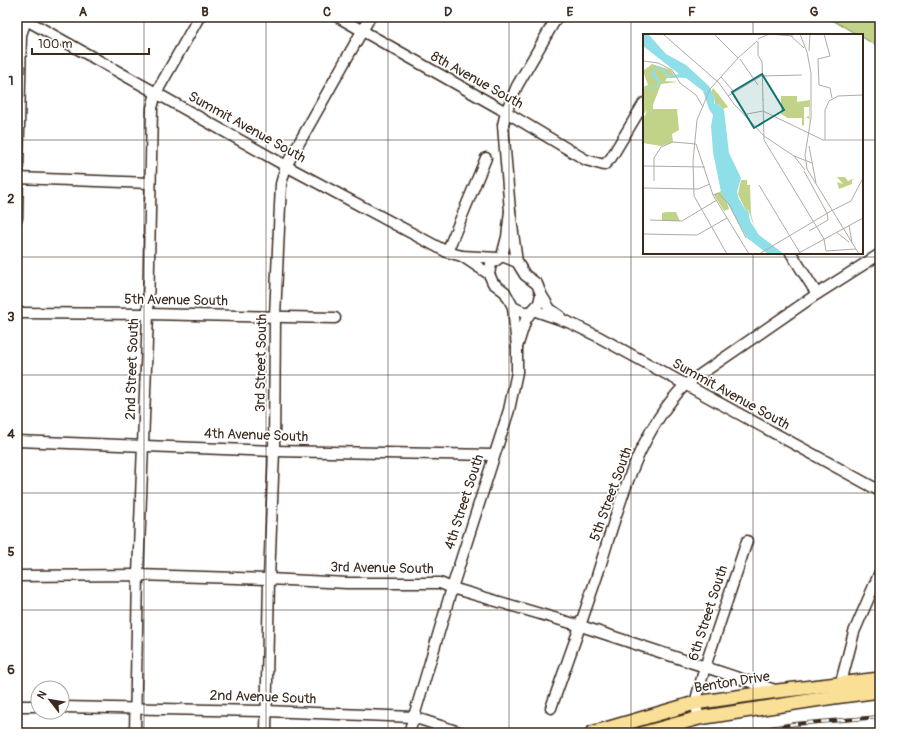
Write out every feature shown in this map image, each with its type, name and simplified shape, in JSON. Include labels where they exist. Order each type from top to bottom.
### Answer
[{"type":"main road","name":"Benton Drive","points":[[644,733],[699,718],[839,690],[880,679]]},
{"type":"main road","name":"Benton Drive","points":[[592,733],[695,703],[778,691],[880,691]]},
{"type":"street","name":"2nd Street South","points":[[135,733],[138,575],[148,314],[152,108],[156,93],[199,17]]},
{"type":"street","name":"8th Avenue South","points":[[338,17],[506,112],[586,160],[604,165],[611,158],[643,108]]},
{"type":"street","name":"3rd Street South","points":[[266,733],[269,579],[274,451],[276,316],[281,184],[286,166],[370,17]]},
{"type":"street","points":[[517,262],[510,211],[503,125],[506,112],[517,86],[558,17]]},
{"type":"street","name":"Summit Avenue South","points":[[24,18],[286,166],[447,252],[462,256],[500,257],[517,262],[525,275],[536,284],[550,309],[568,322],[880,491]]},
{"type":"street","points":[[17,218],[21,35],[24,18]]},
{"type":"street","points":[[447,252],[486,158]]},
{"type":"street","points":[[17,178],[150,183]]},
{"type":"street","points":[[489,274],[491,264],[500,257],[507,237],[510,211]]},
{"type":"street","points":[[792,254],[817,294]]},
{"type":"street","name":"5th Street South","points":[[551,708],[581,626],[624,490],[643,445],[665,409],[685,385],[817,294],[880,254]]},
{"type":"street","name":"Summit Avenue South","points":[[462,256],[489,274],[493,283],[505,292],[513,307],[523,312],[532,311],[568,322]]},
{"type":"street","points":[[532,311],[540,303],[542,294]]},
{"type":"street","name":"4th Street South","points":[[409,733],[452,588],[509,410],[517,372],[517,347],[513,307]]},
{"type":"street","name":"4th Street South","points":[[517,347],[526,319],[532,311]]},
{"type":"street","name":"5th Avenue South","points":[[17,313],[335,318]]},
{"type":"street","name":"4th Avenue South","points":[[17,441],[274,451],[494,455]]},
{"type":"street","name":"6th Street South","points":[[695,703],[705,667],[747,541]]},
{"type":"street","points":[[839,690],[854,632],[880,572]]},
{"type":"street","name":"3rd Avenue South","points":[[17,576],[138,575],[348,583],[440,583],[452,588],[581,626],[778,691]]},
{"type":"street","points":[[695,703],[699,718]]},
{"type":"street","points":[[17,706],[30,706]]},
{"type":"street","name":"2nd Avenue South","points":[[70,707],[266,711],[413,717],[462,733]]},
{"type":"green space","points":[[827,17],[880,17],[880,48],[863,38],[863,34],[856,34]]},
{"type":"railway","points":[[742,733],[794,724],[880,717]]}]
